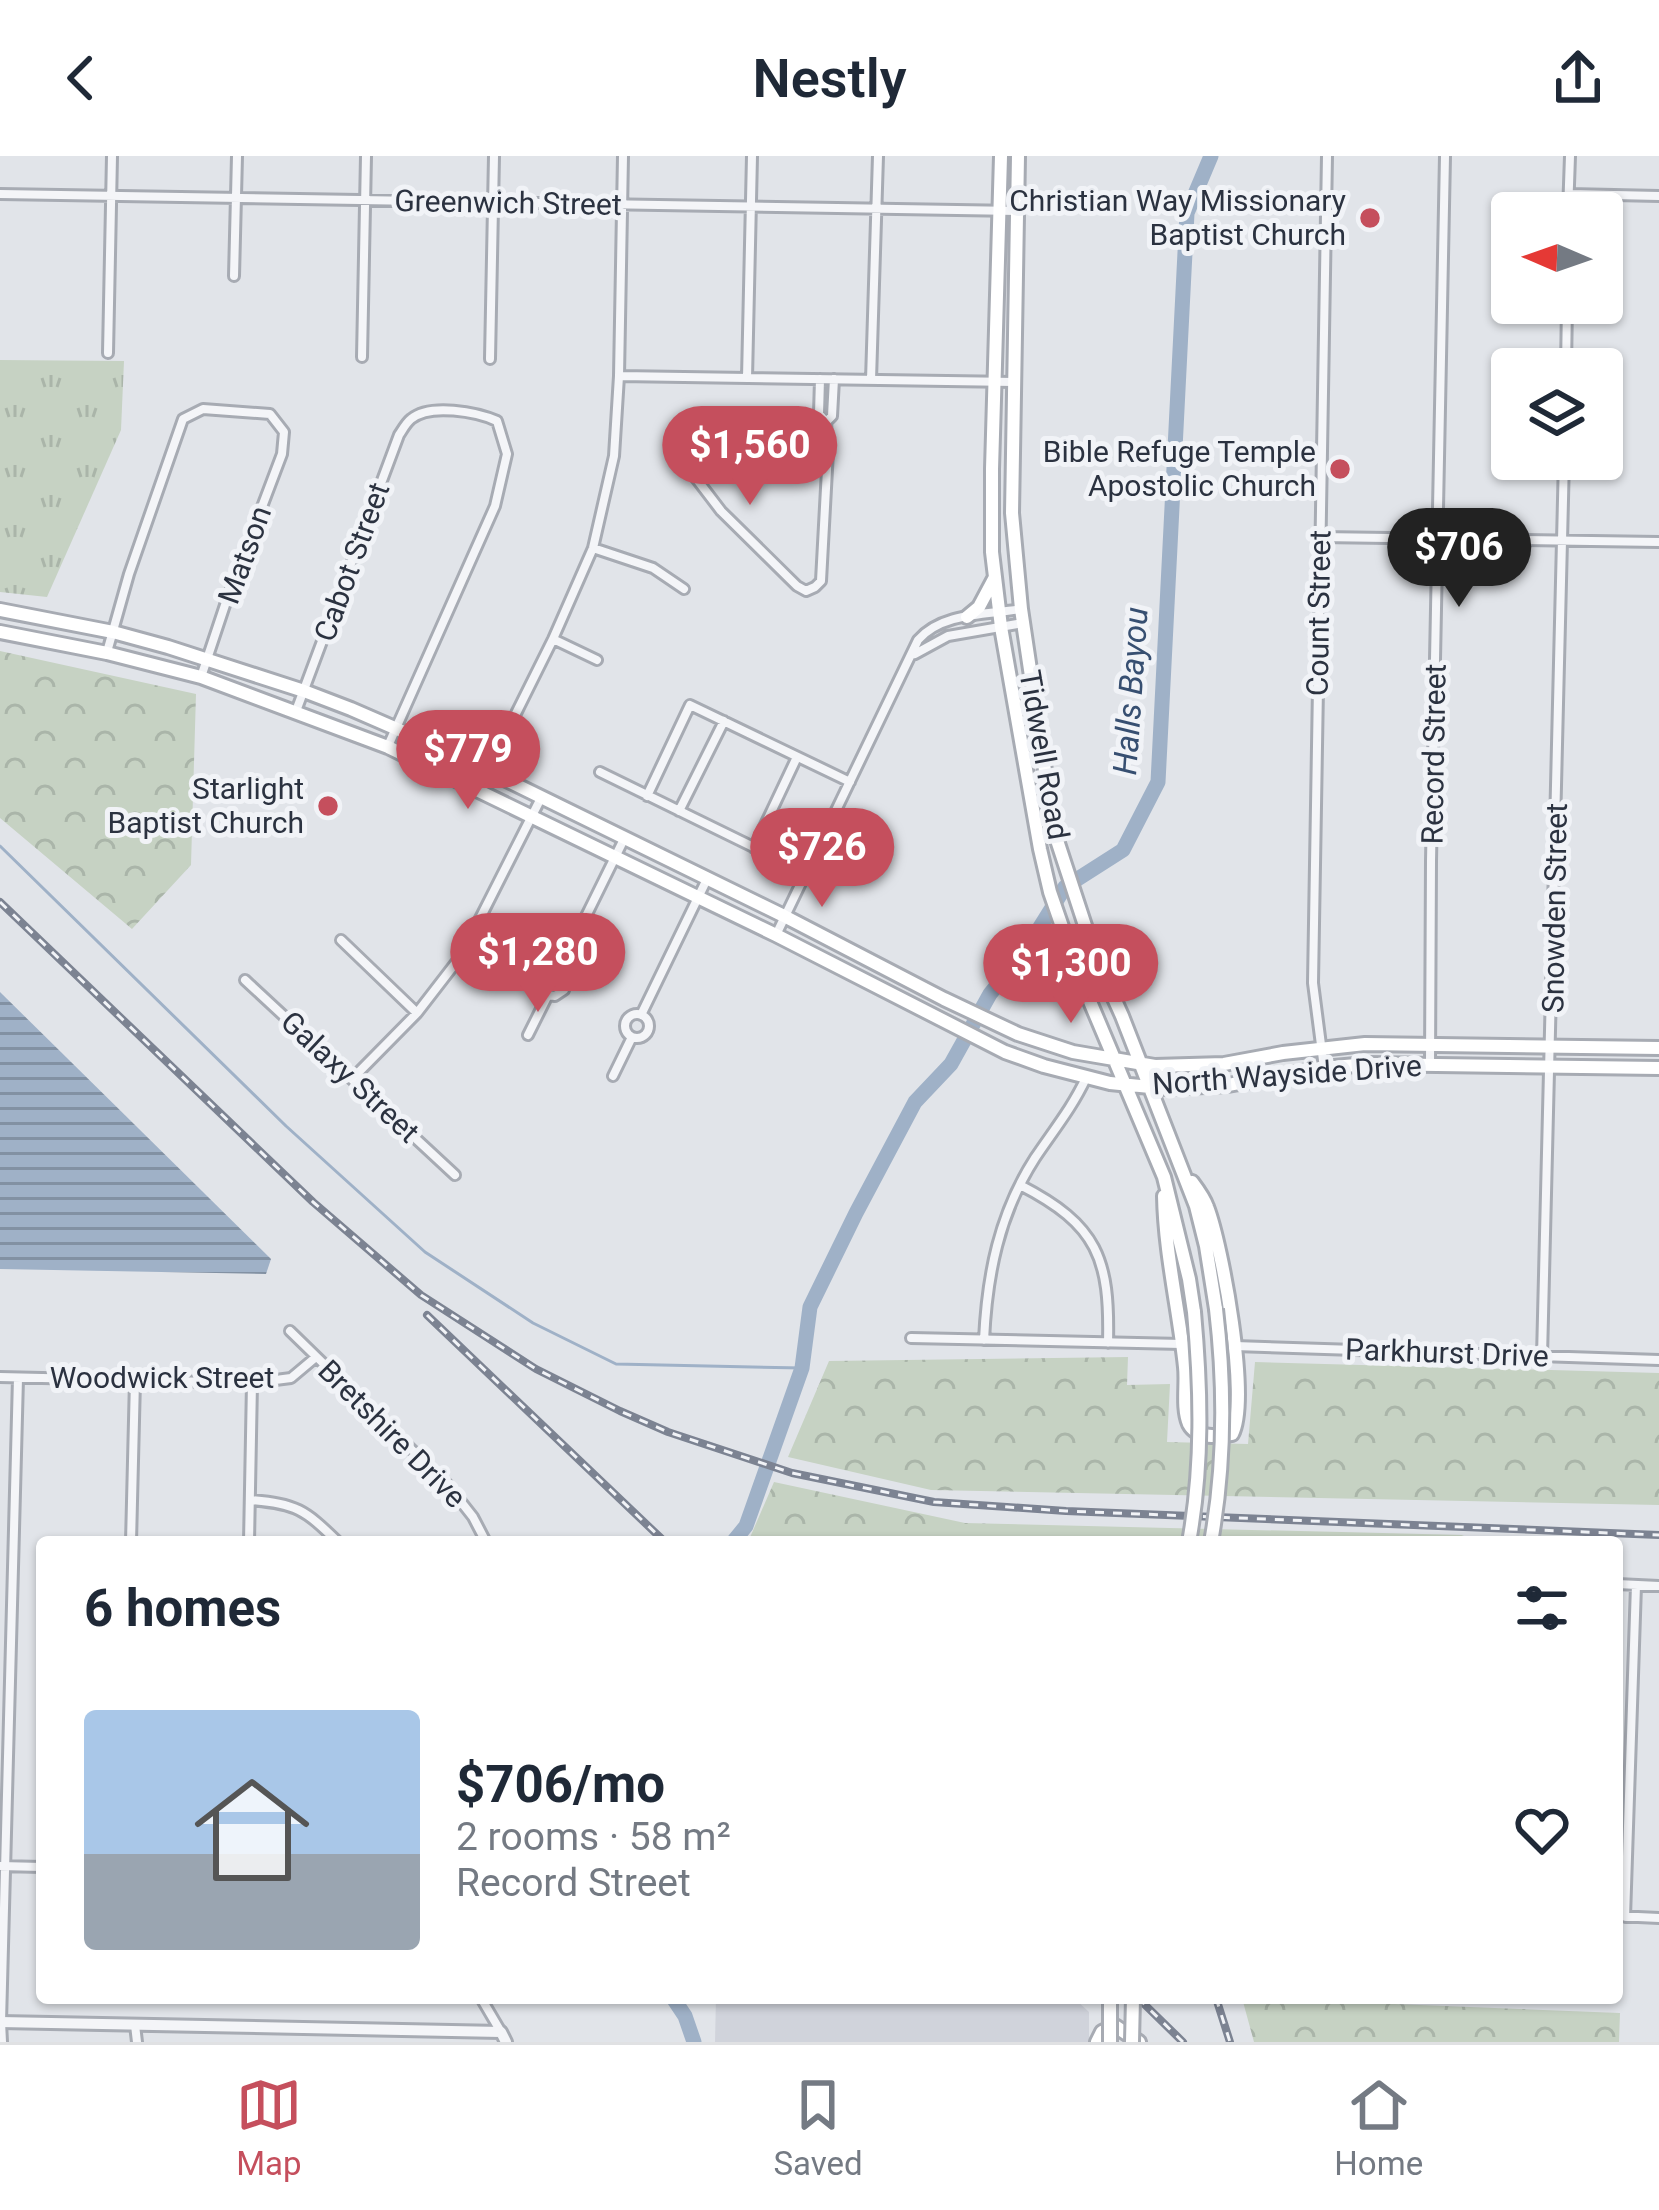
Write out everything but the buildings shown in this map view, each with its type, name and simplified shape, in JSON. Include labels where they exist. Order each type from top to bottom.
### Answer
[{"type":"main road","name":"Tidwell Road","points":[[1001,156],[992,469],[992,552],[1000,620],[1040,849],[1056,912],[1164,1177],[1189,1279],[1200,1441],[1190,1536]]},
{"type":"main road","name":"Tidwell Road","points":[[1018,156],[1012,513],[1022,616],[1054,831],[1095,956],[1183,1169],[1206,1246],[1223,1395],[1212,1536]]},
{"type":"main road","points":[[967,617],[984,600],[995,576]]},
{"type":"main road","name":"North Wayside Drive","points":[[0,610],[113,632],[304,691],[443,749],[1018,1034],[1088,1057],[1155,1066],[1224,1064],[1365,1044],[1659,1048]]},
{"type":"main road","points":[[6,632],[16,613]]},
{"type":"main road","name":"North Wayside Drive","points":[[6,632],[201,677],[388,747],[776,934],[1005,1052],[1086,1078],[1148,1087],[1228,1085],[1324,1068],[1430,1063],[1659,1069]]},
{"type":"main road","points":[[1164,1177],[1165,1226],[1189,1424],[1219,1438],[1232,1434],[1238,1421],[1235,1346],[1223,1262],[1206,1203],[1183,1169]]},
{"type":"main road","points":[[1109,2042],[1110,2004]]},
{"type":"main road","points":[[1133,2004],[1136,2042]]},
{"type":"main road","points":[[1097,2042],[1102,2032],[1115,2026],[1136,2042]]},
{"type":"street","points":[[108,353],[112,156]]},
{"type":"street","points":[[235,276],[237,156]]},
{"type":"street","points":[[362,357],[366,156]]},
{"type":"street","points":[[490,359],[494,156]]},
{"type":"street","points":[[478,790],[593,548],[614,456],[623,156]]},
{"type":"street","points":[[747,378],[752,156]]},
{"type":"street","points":[[871,380],[878,156]]},
{"type":"street","name":"Count Street","points":[[1324,1068],[1312,983],[1328,156]]},
{"type":"street","name":"Record Street","points":[[1430,1063],[1445,156]]},
{"type":"street","points":[[1569,192],[1570,156]]},
{"type":"street","name":"Greenwich Street","points":[[0,194],[1017,211]]},
{"type":"street","points":[[1623,195],[1659,196]]},
{"type":"street","points":[[619,376],[1014,382]]},
{"type":"street","points":[[820,379],[819,414],[826,422],[829,451],[820,581],[806,591],[721,511],[676,452],[675,441],[682,432],[827,435]]},
{"type":"street","points":[[826,422],[832,416],[834,379]]},
{"type":"street","name":"Matson","points":[[113,632],[183,419],[203,409],[270,414],[284,432],[282,454],[201,677]]},
{"type":"street","name":"Cabot Street","points":[[296,710],[399,435],[413,416],[430,411],[477,412],[497,421],[508,454],[495,506],[396,730]]},
{"type":"street","name":"Snowden Street","points":[[1543,1357],[1564,480]]},
{"type":"street","points":[[1321,537],[1659,542]]},
{"type":"street","points":[[593,548],[653,568],[684,589]]},
{"type":"street","points":[[913,655],[949,636],[1022,616]]},
{"type":"street","points":[[776,934],[918,640],[927,630],[952,620],[1000,620]]},
{"type":"street","points":[[107,653],[113,632]]},
{"type":"street","points":[[553,639],[597,660]]},
{"type":"street","points":[[647,796],[690,705],[850,782]]},
{"type":"street","points":[[679,811],[724,721]]},
{"type":"street","points":[[388,747],[396,730]]},
{"type":"street","points":[[754,848],[797,756]]},
{"type":"street","points":[[600,772],[786,863]]},
{"type":"street","points":[[352,1079],[417,1013],[461,956],[541,798]]},
{"type":"street","points":[[559,973],[624,839]]},
{"type":"street","points":[[641,1015],[706,879]]},
{"type":"street","points":[[340,940],[417,1013]]},
{"type":"street","points":[[559,973],[564,990],[548,995],[542,990],[542,979],[559,973]]},
{"type":"street","name":"Galaxy Street","points":[[245,980],[455,1175]]},
{"type":"street","points":[[528,1035],[548,995]]},
{"type":"street","points":[[641,1015],[648,1028],[642,1037],[632,1037],[625,1024],[631,1016],[641,1015]]},
{"type":"street","points":[[613,1076],[632,1037]]},
{"type":"street","points":[[984,1340],[988,1281],[1000,1233],[1020,1185],[1086,1078]]},
{"type":"street","points":[[1020,1185],[1069,1213],[1091,1243],[1108,1287],[1108,1343]]},
{"type":"street","name":"Bretshire Drive","points":[[290,1331],[447,1484],[483,1536]]},
{"type":"street","points":[[911,1338],[1182,1344]]},
{"type":"street","name":"Parkhurst Drive","points":[[1235,1346],[1659,1360]]},
{"type":"street","name":"Woodwick Street","points":[[0,1377],[252,1383],[291,1378],[316,1357]]},
{"type":"street","points":[[2,2042],[18,1378]]},
{"type":"street","points":[[131,1536],[135,1380]]},
{"type":"street","points":[[249,1536],[252,1383]]},
{"type":"street","points":[[250,1500],[289,1504],[332,1536]]},
{"type":"street","points":[[1623,1584],[1659,1586]]},
{"type":"street","points":[[1623,1873],[1636,1585]]},
{"type":"street","points":[[3,1866],[36,1867]]},
{"type":"street","points":[[1623,1917],[1659,1918]]},
{"type":"street","points":[[0,2022],[504,2037],[485,2004]]},
{"type":"street","points":[[135,2024],[136,2042]]},
{"type":"street","points":[[272,2028],[273,2042]]},
{"type":"shaded area","points":[[716,2004],[1080,2004],[1089,2012],[1089,2042],[715,2042]]},
{"type":"green space","points":[[0,360],[124,361],[121,430],[47,597],[0,592]]},
{"type":"green space","points":[[0,651],[196,694],[191,865],[132,929],[0,818]]},
{"type":"green space","points":[[1128,1357],[1127,1385],[1170,1384],[1167,1442],[1248,1444],[1255,1362],[1659,1373],[1659,1505],[931,1490],[788,1457],[829,1361]]},
{"type":"green space","points":[[774,1482],[965,1523],[1464,1535],[1461,1536],[751,1536]]},
{"type":"green space","points":[[1244,2004],[1620,2013],[1619,2042],[1254,2042]]},
{"type":"water","points":[[0,992],[271,1259],[266,1274],[0,1269]]},
{"type":"waterway","name":"Halls Bayou","points":[[738,1536],[746,1526],[802,1368],[810,1307],[915,1102],[951,1064],[990,994],[1027,948],[1065,887],[1123,850],[1158,782],[1187,213],[1211,156]]},
{"type":"waterway","points":[[0,846],[286,1126],[425,1252],[533,1323],[616,1364],[802,1368]]},
{"type":"waterway","name":"Halls Bayou","points":[[677,2004],[694,2042]]},
{"type":"railway","points":[[0,902],[313,1202],[421,1295],[536,1369],[668,1432],[792,1473],[934,1502],[1659,1535]]},
{"type":"railway","points":[[427,1315],[659,1536]]},
{"type":"railway","points":[[1144,2004],[1183,2042]]},
{"type":"railway","points":[[1218,2004],[1230,2042]]},
{"type":"place","name":"Christian Way Missionary Baptist Church","points":[[1370,218]]},
{"type":"place","name":"Bible Refuge Temple Apostolic Church","points":[[1340,469]]},
{"type":"place","name":"Starlight Baptist Church","points":[[328,806]]}]
